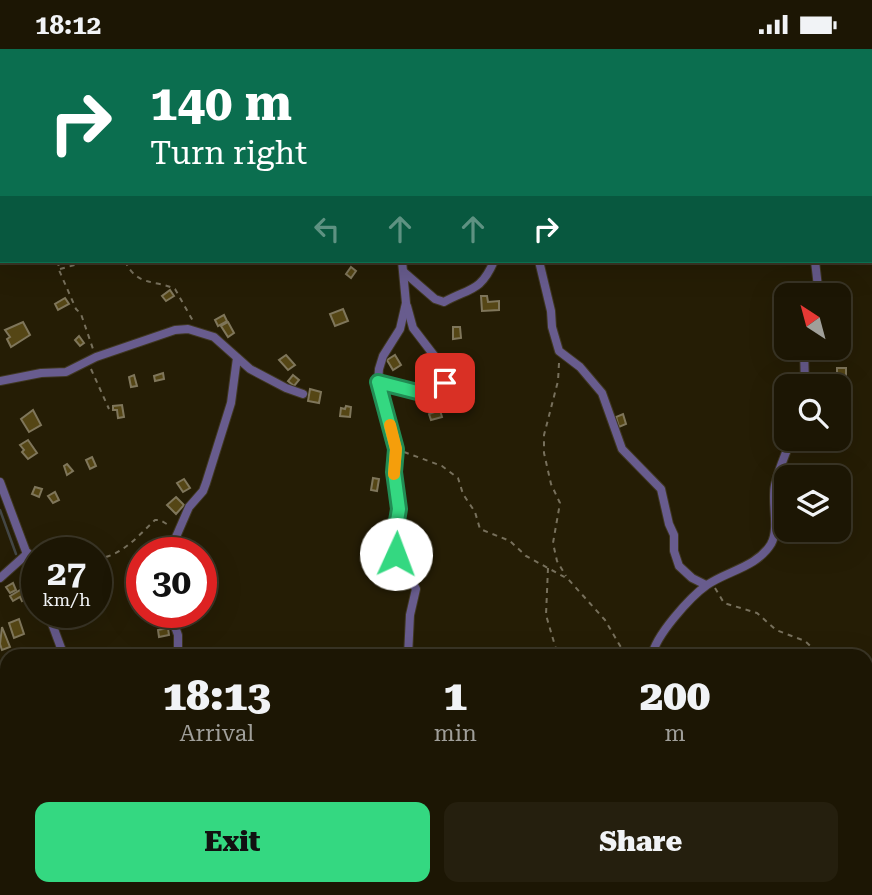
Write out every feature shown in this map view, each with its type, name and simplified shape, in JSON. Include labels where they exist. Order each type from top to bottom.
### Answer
[{"type":"street","points":[[378,382],[429,395],[434,395],[445,383],[430,347],[413,328],[406,303],[402,263]]},
{"type":"street","points":[[405,273],[435,299],[444,302],[472,290],[483,281],[493,263]]},
{"type":"street","points":[[539,263],[559,351],[580,367],[602,393],[622,449],[661,489],[674,535],[674,551],[679,566],[692,578],[709,584]]},
{"type":"street","points":[[816,263],[818,283]]},
{"type":"street","points":[[406,303],[400,329],[383,356],[378,382],[396,449],[394,472],[399,509],[395,550],[416,589],[410,615],[408,649]]},
{"type":"street","points":[[0,381],[41,373],[66,372],[93,358],[175,330],[188,329],[214,337],[237,358],[268,379],[303,394]]},
{"type":"street","points":[[175,537],[193,501],[203,491],[231,403],[237,358]]},
{"type":"street","points":[[654,649],[658,639],[709,584],[746,565],[771,543],[774,533],[775,484],[787,451]]},
{"type":"street","points":[[0,482],[22,537]]},
{"type":"street","points":[[0,578],[21,559]]},
{"type":"street","points":[[54,628],[61,649]]},
{"type":"street","points":[[175,628],[178,649]]},
{"type":"path","points":[[58,263],[76,309],[81,314],[93,358],[91,370],[109,409]]},
{"type":"path","points":[[60,269],[82,263]]},
{"type":"path","points":[[126,263],[131,272],[153,285],[175,289],[198,332]]},
{"type":"path","points":[[559,351],[558,381],[544,435],[544,453],[551,484],[560,503],[553,543],[557,561],[568,579],[605,620],[622,649]]},
{"type":"path","points":[[396,449],[442,466],[453,473],[470,502],[480,529],[510,541],[526,556],[568,579]]},
{"type":"path","points":[[112,555],[125,549],[155,520],[160,520],[177,532]]},
{"type":"path","points":[[548,567],[546,615],[556,649]]},
{"type":"path","points":[[709,584],[724,603],[757,613],[776,630],[805,641],[814,649]]},
{"type":"building","points":[[351,267],[356,271],[351,278],[346,274]]},
{"type":"building","points":[[170,290],[174,296],[166,301],[162,296]]},
{"type":"building","points":[[481,296],[487,296],[488,302],[499,301],[499,310],[482,311]]},
{"type":"building","points":[[65,298],[69,304],[58,310],[55,304]]},
{"type":"building","points":[[343,309],[348,321],[335,326],[330,314]]},
{"type":"building","points":[[224,315],[227,321],[218,326],[215,320]]},
{"type":"building","points":[[23,322],[30,335],[11,347],[7,339],[10,337],[5,330]]},
{"type":"building","points":[[228,322],[234,333],[228,337],[221,326]]},
{"type":"building","points":[[453,327],[460,327],[461,338],[453,339]]},
{"type":"building","points":[[79,336],[84,343],[80,346],[75,340]]},
{"type":"building","points":[[286,355],[295,365],[288,370],[279,360]]},
{"type":"building","points":[[395,355],[401,365],[393,370],[387,360]]},
{"type":"building","points":[[433,367],[437,384],[423,387],[420,369]]},
{"type":"building","points":[[837,368],[846,368],[846,374],[837,374]]},
{"type":"building","points":[[454,370],[457,380],[450,382],[447,372]]},
{"type":"building","points":[[163,373],[164,379],[155,381],[154,376]]},
{"type":"building","points":[[134,375],[137,386],[131,387],[129,377]]},
{"type":"building","points":[[293,375],[299,380],[294,386],[288,381]]},
{"type":"building","points":[[310,389],[321,392],[319,403],[308,401]]},
{"type":"building","points":[[122,405],[124,417],[118,418],[117,410],[113,410],[113,406]]},
{"type":"building","points":[[346,406],[351,407],[350,417],[340,416],[341,408],[345,409]]},
{"type":"building","points":[[33,410],[41,425],[29,432],[21,419]]},
{"type":"building","points":[[440,410],[442,417],[431,420],[429,414]]},
{"type":"building","points":[[623,414],[626,424],[619,427],[616,417]]},
{"type":"building","points":[[28,440],[37,453],[28,459],[20,445]]},
{"type":"building","points":[[92,457],[96,466],[90,469],[86,460]]},
{"type":"building","points":[[67,464],[73,471],[67,475],[64,466]]},
{"type":"building","points":[[373,478],[379,479],[377,491],[371,490]]},
{"type":"building","points":[[184,479],[190,488],[183,492],[177,483]]},
{"type":"building","points":[[35,487],[42,489],[39,497],[32,494]]},
{"type":"building","points":[[55,492],[59,500],[53,503],[48,496]]},
{"type":"building","points":[[176,497],[184,505],[176,514],[167,505]]},
{"type":"building","points":[[13,583],[16,590],[10,593],[6,587]]},
{"type":"building","points":[[21,590],[21,599],[20,597],[13,601],[10,596]]},
{"type":"building","points":[[19,619],[24,634],[14,638],[9,623]]},
{"type":"building","points":[[2,627],[10,647],[2,649]]},
{"type":"building","points":[[168,628],[169,635],[159,637],[158,630]]},
{"type":"waterway","points":[[0,510],[16,554]]},
{"type":"slow traffic","points":[[390,425],[396,449],[394,474]]},
{"type":"route","points":[[396,554],[395,533],[399,509],[394,472],[396,449],[378,382],[429,395],[434,395],[445,383]]}]
